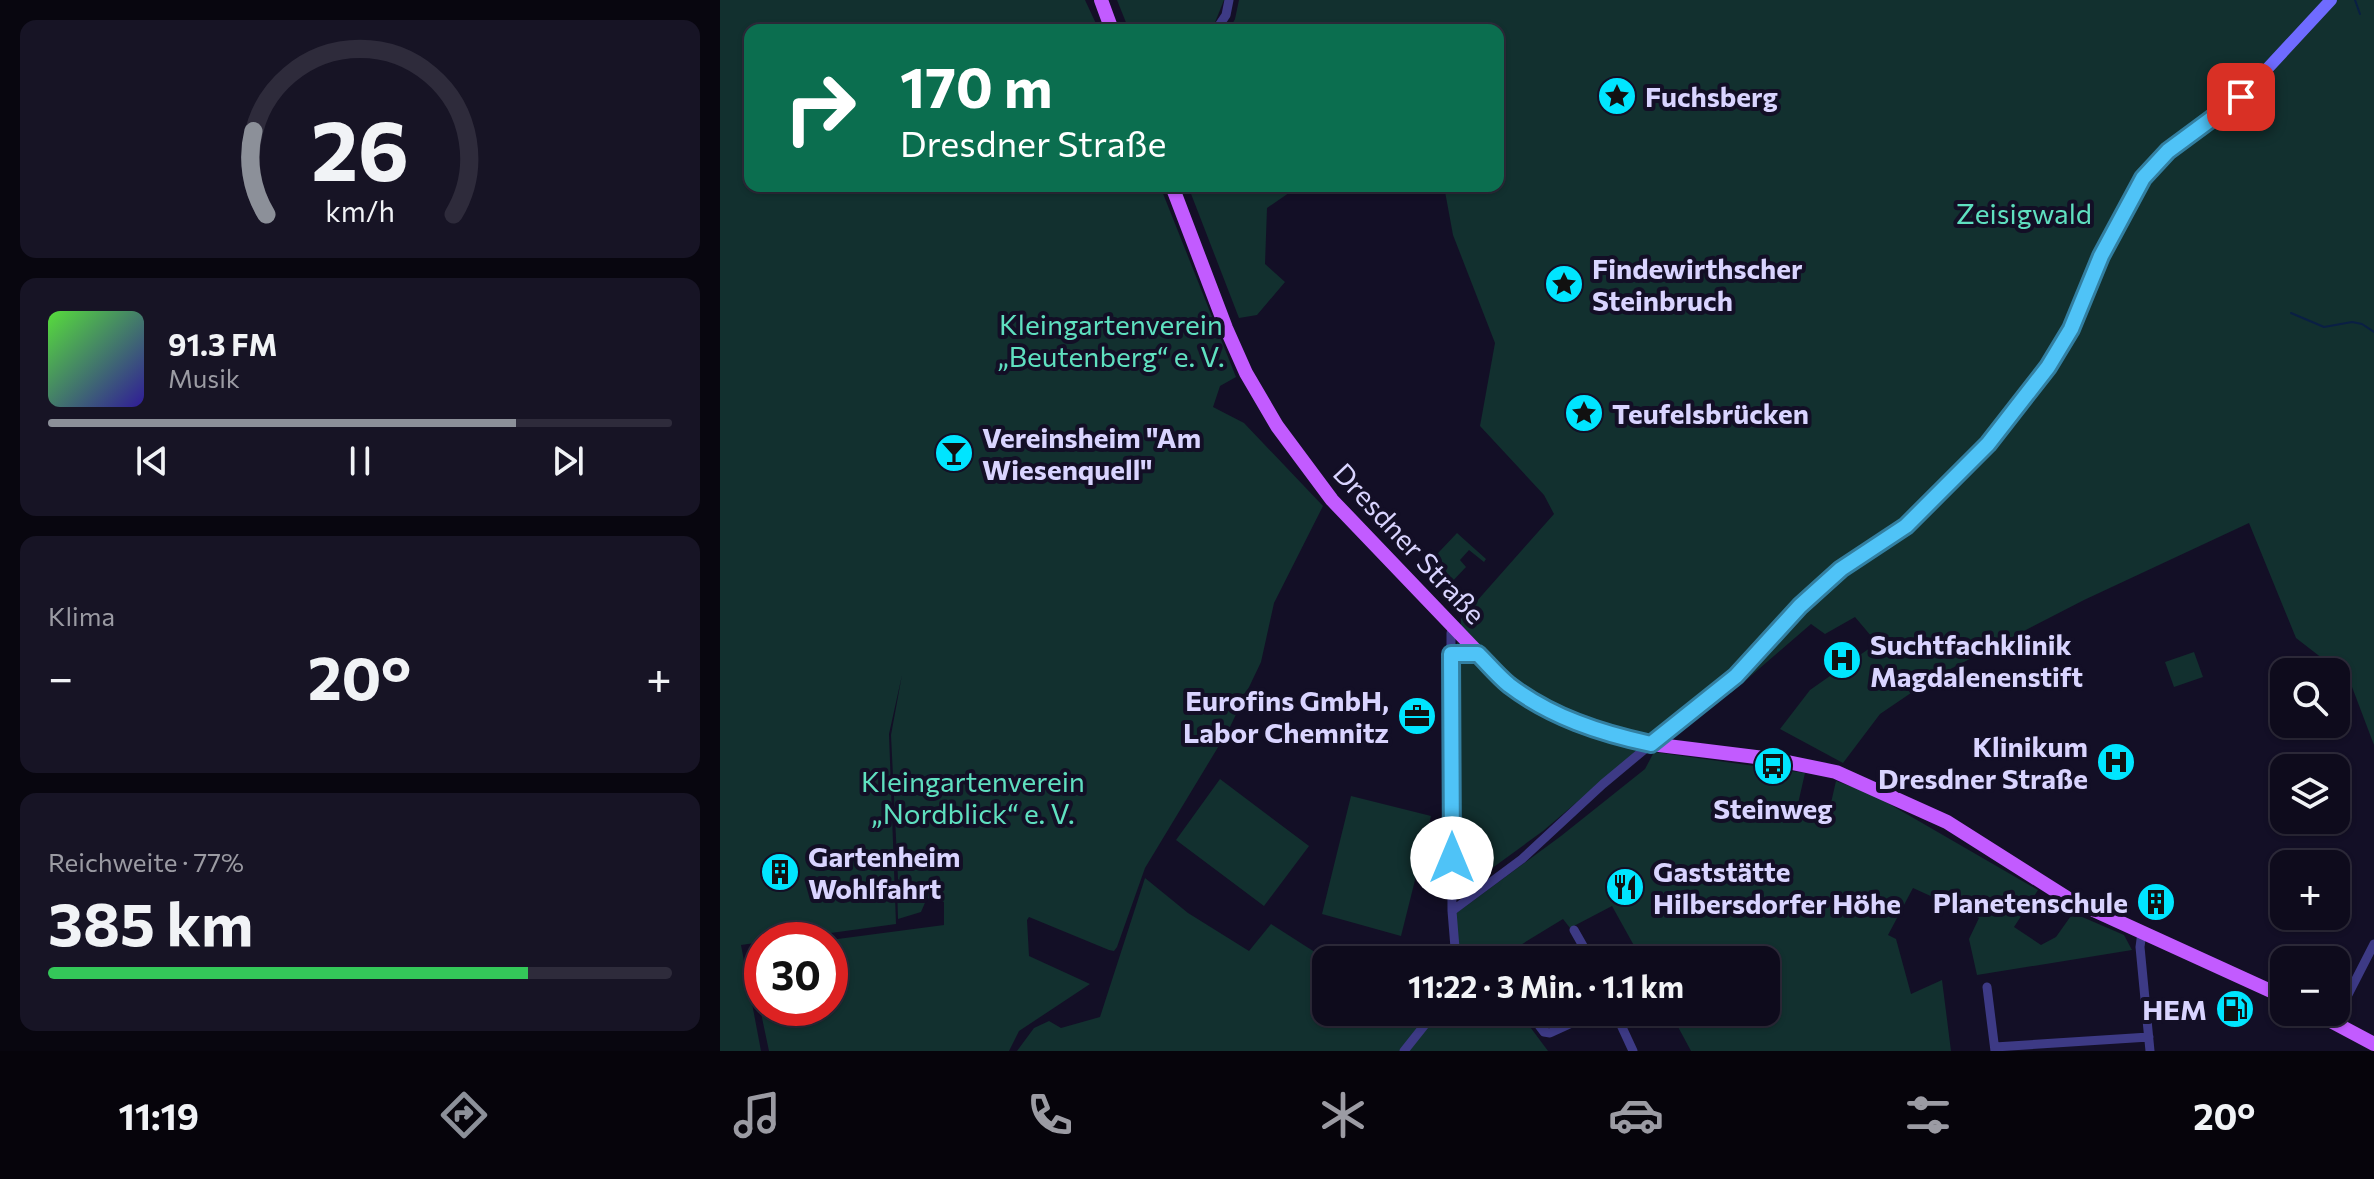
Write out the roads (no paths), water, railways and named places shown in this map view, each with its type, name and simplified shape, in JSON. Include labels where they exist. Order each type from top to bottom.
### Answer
[{"type":"main road","points":[[1101,0],[1110,24]]},
{"type":"main road","name":"Dresdner Straße","points":[[1174,192],[1226,328],[1246,373],[1277,426],[1332,500],[1508,684],[1553,713],[1607,734],[1651,744],[1772,759],[1836,772],[1947,822],[2067,898],[2270,991]]},
{"type":"main road","points":[[2341,1026],[2374,1044]]},
{"type":"street","points":[[1220,24],[1226,15],[1229,0]]},
{"type":"street","points":[[1452,911],[1529,853],[1603,784],[1736,676],[1800,606],[1841,569],[1906,526],[1988,444],[2048,367],[2071,329],[2101,256],[2143,178],[2168,151],[2241,97],[2331,0]]},
{"type":"street","points":[[1455,629],[1451,633],[1452,911],[1455,946]]},
{"type":"street","points":[[1451,654],[1478,654]]},
{"type":"street","points":[[1574,930],[1583,946]]},
{"type":"street","points":[[2142,932],[2140,947],[2150,1051]]},
{"type":"street","points":[[2350,991],[2374,944]]},
{"type":"street","points":[[1987,987],[1995,1049],[2149,1037]]},
{"type":"street","points":[[1404,1051],[1424,1026]]},
{"type":"street","points":[[1540,1026],[1544,1032],[1550,1033],[1565,1026]]},
{"type":"street","points":[[1621,1026],[1633,1051]]},
{"type":"waterway","points":[[2355,0],[2360,14]]},
{"type":"waterway","points":[[2291,313],[2324,327],[2352,322],[2374,332]]},
{"type":"place","name":"Fuchsberg","points":[[1617,96]]},
{"type":"place","name":"Findewirthscher Steinbruch","points":[[1564,284]]},
{"type":"place","name":"Teufelsbrücken","points":[[1584,413]]},
{"type":"place","name":"Vereinsheim \"Am Wiesenquell\"","points":[[954,453]]},
{"type":"place","name":"Suchtfachklinik Magdalenenstift","points":[[1842,660]]},
{"type":"place","name":"Eurofins GmbH, Labor Chemnitz","points":[[1417,716]]},
{"type":"place","name":"Klinikum Dresdner Straße","points":[[2116,762]]},
{"type":"place","name":"Steinweg","points":[[1773,766]]},
{"type":"place","name":"Gartenheim Wohlfahrt","points":[[780,872]]},
{"type":"place","name":"Gaststätte Hilbersdorfer Höhe","points":[[1625,887]]},
{"type":"place","name":"Planetenschule","points":[[2156,902]]},
{"type":"place","name":"HEM","points":[[2235,1009]]},
{"type":"park label","name":"Zeisigwald","points":[[2024,213]]},
{"type":"park label","name":"Kleingartenverein „Beutenberg“ e. V.","points":[[1111,340]]},
{"type":"park label","name":"Kleingartenverein „Nordblick“ e. V.","points":[[973,797]]}]
